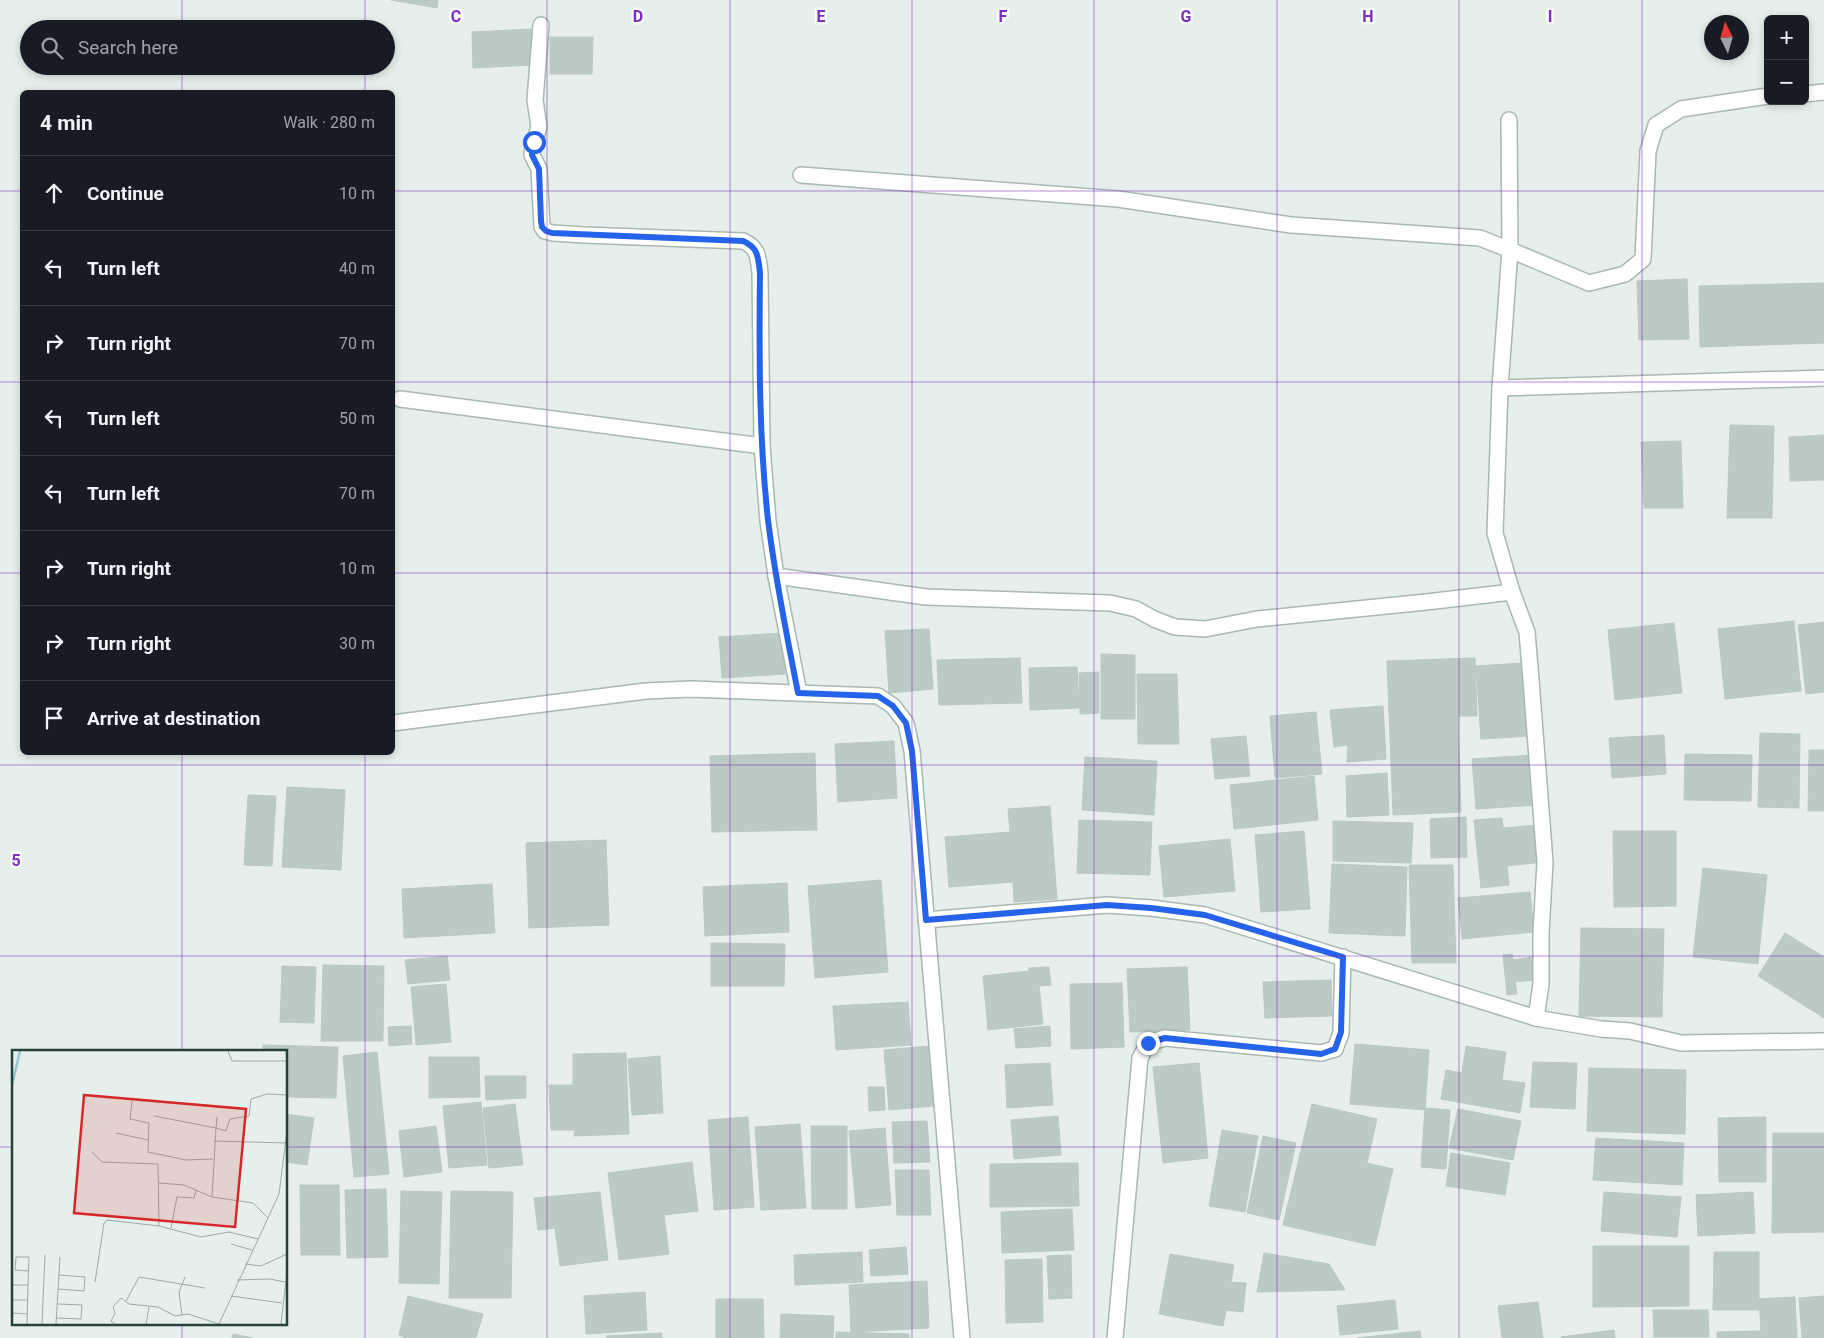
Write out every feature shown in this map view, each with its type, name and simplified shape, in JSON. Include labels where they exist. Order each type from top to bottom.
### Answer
[{"type":"street","points":[[540,25],[535,100],[539,127],[532,155],[539,169],[542,227],[552,233],[743,241],[751,244],[757,253],[760,273],[762,446],[768,521],[776,576],[798,693]]},
{"type":"street","points":[[1809,94],[1824,92]]},
{"type":"street","points":[[801,174],[1118,199],[1292,225],[1480,238],[1589,283],[1625,274],[1643,259],[1648,151],[1656,125],[1681,108],[1764,97]]},
{"type":"street","points":[[1509,120],[1510,250],[1500,388],[1494,533],[1512,592],[1527,632],[1545,862],[1541,933],[1541,984],[1536,1018]]},
{"type":"street","points":[[1500,388],[1824,378]]},
{"type":"street","points":[[400,399],[762,446]]},
{"type":"street","points":[[776,576],[926,597],[1110,602],[1136,609],[1154,619],[1175,627],[1205,629],[1257,618],[1512,592]]},
{"type":"street","points":[[395,723],[646,691],[691,689],[878,696],[893,706],[906,723],[912,751],[962,1338]]},
{"type":"street","points":[[926,920],[1107,905],[1205,915],[1536,1018],[1601,1029],[1630,1031],[1681,1043],[1824,1041]]},
{"type":"street","points":[[1115,1338],[1140,1058],[1148,1043],[1165,1038],[1321,1054],[1335,1049],[1341,1032],[1343,957]]},
{"type":"building","points":[[391,0],[438,0],[437,8]]},
{"type":"building","points":[[531,29],[532,65],[473,68],[472,32]]},
{"type":"building","points":[[550,37],[593,37],[592,74],[550,74]]},
{"type":"building","points":[[1687,279],[1689,339],[1639,340],[1637,281]]},
{"type":"building","points":[[1824,283],[1824,343],[1700,347],[1699,286]]},
{"type":"building","points":[[1730,425],[1774,426],[1772,518],[1727,518]]},
{"type":"building","points":[[1824,435],[1824,480],[1790,481],[1789,437]]},
{"type":"building","points":[[1681,441],[1683,508],[1644,508],[1641,442]]},
{"type":"building","points":[[1794,621],[1801,691],[1725,699],[1718,629]]},
{"type":"building","points":[[1824,622],[1824,692],[1806,694],[1798,625]]},
{"type":"building","points":[[1674,623],[1682,693],[1615,700],[1608,630]]},
{"type":"building","points":[[929,629],[933,689],[889,693],[885,631]]},
{"type":"building","points":[[782,633],[785,674],[722,678],[719,637]]},
{"type":"building","points":[[1101,654],[1135,655],[1135,719],[1101,719]]},
{"type":"building","points":[[1020,658],[1022,703],[939,705],[937,660]]},
{"type":"building","points":[[1475,658],[1477,716],[1458,716],[1461,812],[1393,815],[1387,661]]},
{"type":"building","points":[[1524,663],[1529,736],[1481,739],[1476,666]]},
{"type":"building","points":[[1077,667],[1079,708],[1030,710],[1029,668]]},
{"type":"building","points":[[1099,672],[1099,713],[1080,714],[1079,673]]},
{"type":"building","points":[[1137,674],[1177,674],[1179,744],[1138,744]]},
{"type":"building","points":[[1383,706],[1386,759],[1347,762],[1348,745],[1334,747],[1330,710]]},
{"type":"building","points":[[1316,712],[1322,774],[1275,778],[1270,716]]},
{"type":"building","points":[[1760,733],[1800,734],[1799,808],[1758,807]]},
{"type":"building","points":[[1664,735],[1666,774],[1612,778],[1609,738]]},
{"type":"building","points":[[1246,736],[1250,776],[1215,779],[1211,739]]},
{"type":"building","points":[[894,741],[897,798],[838,802],[835,744]]},
{"type":"building","points":[[1809,750],[1824,750],[1824,811],[1808,811]]},
{"type":"building","points":[[815,753],[817,830],[712,832],[710,756]]},
{"type":"building","points":[[1685,754],[1752,755],[1751,801],[1684,800]]},
{"type":"building","points":[[1535,755],[1538,805],[1476,809],[1472,759]]},
{"type":"building","points":[[1085,757],[1157,761],[1154,815],[1082,810]]},
{"type":"building","points":[[1387,773],[1389,815],[1347,817],[1346,776]]},
{"type":"building","points":[[1314,776],[1318,820],[1234,829],[1230,785]]},
{"type":"building","points":[[287,787],[345,790],[341,870],[282,867]]},
{"type":"building","points":[[248,795],[276,796],[272,866],[244,865]]},
{"type":"building","points":[[1050,806],[1057,899],[1014,902],[1013,882],[949,887],[945,837],[1010,832],[1008,809]]},
{"type":"building","points":[[1466,817],[1467,857],[1431,858],[1430,819]]},
{"type":"building","points":[[1502,818],[1503,828],[1539,825],[1543,862],[1507,866],[1509,885],[1481,888],[1474,820]]},
{"type":"building","points":[[1079,820],[1152,822],[1150,875],[1077,873]]},
{"type":"building","points":[[1333,821],[1413,823],[1411,863],[1333,861]]},
{"type":"building","points":[[1304,831],[1310,909],[1261,912],[1255,835]]},
{"type":"building","points":[[1613,831],[1676,831],[1676,906],[1614,907]]},
{"type":"building","points":[[1230,839],[1235,891],[1164,897],[1159,846]]},
{"type":"building","points":[[606,840],[609,925],[529,928],[526,843]]},
{"type":"building","points":[[1332,864],[1407,867],[1405,936],[1329,933]]},
{"type":"building","points":[[1409,865],[1453,865],[1456,963],[1412,963]]},
{"type":"building","points":[[1703,868],[1767,875],[1758,964],[1693,957]]},
{"type":"building","points":[[881,880],[888,972],[815,978],[808,886]]},
{"type":"building","points":[[787,883],[789,932],[705,936],[703,887]]},
{"type":"building","points":[[492,884],[495,933],[404,938],[402,889]]},
{"type":"building","points":[[1530,892],[1534,932],[1462,939],[1458,898]]},
{"type":"building","points":[[1581,928],[1664,929],[1662,1017],[1579,1016]]},
{"type":"building","points":[[1785,933],[1824,957],[1824,1018],[1758,976]]},
{"type":"building","points":[[711,943],[785,944],[784,986],[711,986]]},
{"type":"building","points":[[1512,954],[1513,960],[1532,957],[1534,980],[1515,982],[1517,994],[1507,995],[1503,955]]},
{"type":"building","points":[[447,956],[450,980],[408,984],[405,960]]},
{"type":"building","points":[[323,965],[384,966],[383,1041],[321,1041]]},
{"type":"building","points":[[282,966],[316,967],[314,1023],[280,1022]]},
{"type":"building","points":[[1049,967],[1051,985],[1039,986],[1043,1024],[988,1030],[983,976],[1029,971],[1029,968]]},
{"type":"building","points":[[1187,967],[1190,1030],[1130,1032],[1127,969]]},
{"type":"building","points":[[1331,980],[1332,1016],[1265,1018],[1263,982]]},
{"type":"building","points":[[1122,983],[1124,1047],[1071,1049],[1070,984]]},
{"type":"building","points":[[446,984],[451,1042],[416,1045],[411,987]]},
{"type":"building","points":[[908,1002],[911,1045],[836,1050],[833,1006]]},
{"type":"building","points":[[411,1026],[412,1044],[389,1046],[388,1027]]},
{"type":"building","points":[[1050,1026],[1051,1046],[1016,1048],[1014,1029]]},
{"type":"building","points":[[1355,1044],[1429,1050],[1425,1110],[1350,1104]]},
{"type":"building","points":[[263,1045],[338,1047],[336,1098],[288,1097],[288,1050],[263,1050]]},
{"type":"building","points":[[930,1046],[934,1106],[889,1110],[884,1050]]},
{"type":"building","points":[[1466,1046],[1506,1052],[1502,1080],[1525,1083],[1520,1113],[1441,1099],[1446,1070],[1462,1073]]},
{"type":"building","points":[[377,1052],[389,1174],[354,1177],[343,1056]]},
{"type":"building","points":[[626,1053],[629,1134],[574,1136],[575,1130],[551,1130],[549,1085],[573,1085],[573,1054]]},
{"type":"building","points":[[660,1056],[663,1113],[632,1115],[628,1059]]},
{"type":"building","points":[[429,1057],[479,1057],[480,1097],[429,1098]]},
{"type":"building","points":[[1533,1062],[1577,1063],[1575,1109],[1530,1107]]},
{"type":"building","points":[[1050,1063],[1053,1105],[1007,1108],[1005,1065]]},
{"type":"building","points":[[1199,1063],[1208,1158],[1163,1163],[1153,1067]]},
{"type":"building","points":[[1589,1068],[1686,1070],[1685,1134],[1587,1131]]},
{"type":"building","points":[[485,1076],[526,1076],[526,1098],[486,1100]]},
{"type":"building","points":[[868,1087],[884,1087],[885,1110],[869,1111]]},
{"type":"building","points":[[481,1102],[487,1165],[449,1168],[443,1106]]},
{"type":"building","points":[[515,1104],[523,1165],[489,1168],[483,1108]]},
{"type":"building","points":[[1312,1104],[1377,1119],[1367,1163],[1393,1169],[1375,1246],[1283,1225]]},
{"type":"building","points":[[1425,1108],[1450,1110],[1446,1169],[1421,1167]]},
{"type":"building","points":[[1458,1109],[1521,1121],[1513,1160],[1449,1148]]},
{"type":"building","points":[[288,1114],[314,1118],[307,1165],[288,1162]]},
{"type":"building","points":[[1058,1116],[1061,1155],[1014,1159],[1011,1120]]},
{"type":"building","points":[[748,1117],[754,1207],[714,1210],[708,1120]]},
{"type":"building","points":[[1766,1117],[1766,1182],[1719,1182],[1718,1118]]},
{"type":"building","points":[[927,1121],[930,1162],[894,1163],[892,1122]]},
{"type":"building","points":[[800,1124],[806,1208],[761,1210],[755,1127]]},
{"type":"building","points":[[436,1126],[442,1172],[404,1177],[399,1131]]},
{"type":"building","points":[[811,1126],[847,1126],[847,1209],[812,1209]]},
{"type":"building","points":[[885,1128],[891,1205],[856,1208],[849,1131]]},
{"type":"building","points":[[1222,1130],[1258,1136],[1245,1212],[1209,1206]]},
{"type":"building","points":[[1773,1133],[1824,1133],[1824,1232],[1772,1233]]},
{"type":"building","points":[[1263,1136],[1296,1143],[1279,1220],[1247,1213]]},
{"type":"building","points":[[1596,1138],[1684,1143],[1682,1185],[1593,1180]]},
{"type":"building","points":[[1451,1153],[1510,1163],[1505,1195],[1446,1186]]},
{"type":"building","points":[[692,1162],[698,1211],[664,1215],[669,1254],[619,1260],[608,1173]]},
{"type":"building","points":[[1078,1163],[1079,1206],[990,1207],[990,1164]]},
{"type":"building","points":[[895,1170],[929,1170],[931,1215],[897,1215]]},
{"type":"building","points":[[300,1185],[339,1185],[340,1255],[301,1255]]},
{"type":"building","points":[[386,1189],[388,1257],[347,1258],[345,1190]]},
{"type":"building","points":[[401,1191],[442,1192],[439,1284],[399,1283]]},
{"type":"building","points":[[451,1191],[513,1192],[511,1298],[449,1298]]},
{"type":"building","points":[[600,1192],[608,1260],[560,1266],[555,1228],[538,1230],[534,1198]]},
{"type":"building","points":[[1604,1192],[1681,1197],[1677,1237],[1601,1231]]},
{"type":"building","points":[[1753,1192],[1755,1233],[1698,1236],[1696,1195]]},
{"type":"building","points":[[1072,1209],[1074,1250],[1002,1253],[1001,1212]]},
{"type":"building","points":[[1593,1246],[1689,1246],[1689,1306],[1593,1307]]},
{"type":"building","points":[[906,1247],[908,1274],[871,1276],[869,1250]]},
{"type":"building","points":[[862,1252],[863,1282],[795,1285],[794,1255]]},
{"type":"building","points":[[1714,1252],[1759,1252],[1759,1310],[1713,1310]]},
{"type":"building","points":[[1264,1253],[1329,1264],[1345,1290],[1257,1292]]},
{"type":"building","points":[[1170,1254],[1234,1265],[1231,1282],[1246,1283],[1243,1312],[1226,1310],[1223,1326],[1159,1314]]},
{"type":"building","points":[[1071,1255],[1072,1298],[1049,1299],[1047,1256]]},
{"type":"building","points":[[1042,1259],[1043,1322],[1006,1323],[1005,1260]]},
{"type":"building","points":[[927,1281],[929,1328],[851,1332],[849,1285]]},
{"type":"building","points":[[645,1292],[647,1330],[586,1334],[584,1296]]},
{"type":"building","points":[[408,1296],[483,1314],[476,1338],[403,1338],[399,1335]]},
{"type":"building","points":[[1824,1296],[1824,1338],[1802,1338],[1799,1298]]},
{"type":"building","points":[[1795,1297],[1797,1338],[1717,1338],[1717,1332],[1761,1331],[1759,1299]]},
{"type":"building","points":[[716,1299],[763,1299],[764,1338],[716,1338]]},
{"type":"building","points":[[1395,1300],[1398,1329],[1340,1335],[1337,1306]]},
{"type":"building","points":[[1538,1302],[1543,1338],[1502,1338],[1498,1306]]},
{"type":"building","points":[[1653,1310],[1708,1310],[1709,1337],[1654,1337]]},
{"type":"building","points":[[781,1314],[834,1316],[833,1338],[780,1338]]},
{"type":"building","points":[[1614,1330],[1615,1338],[1561,1337]]},
{"type":"building","points":[[1420,1331],[1421,1338],[1357,1338]]},
{"type":"building","points":[[836,1332],[909,1334],[909,1338],[836,1338]]},
{"type":"building","points":[[662,1333],[662,1338],[607,1338],[606,1336]]},
{"type":"building","points":[[233,1334],[253,1338],[232,1338]]},
{"type":"route","points":[[534,142],[532,155],[539,169],[541,221],[542,227],[546,231],[584,235],[743,241],[751,244],[757,253],[760,273],[762,446],[768,521],[776,576],[798,693],[878,696],[893,706],[906,723],[912,751],[926,920],[1107,905],[1151,908],[1205,915],[1343,957],[1341,1032],[1335,1049],[1321,1054],[1165,1038],[1148,1043]]}]
